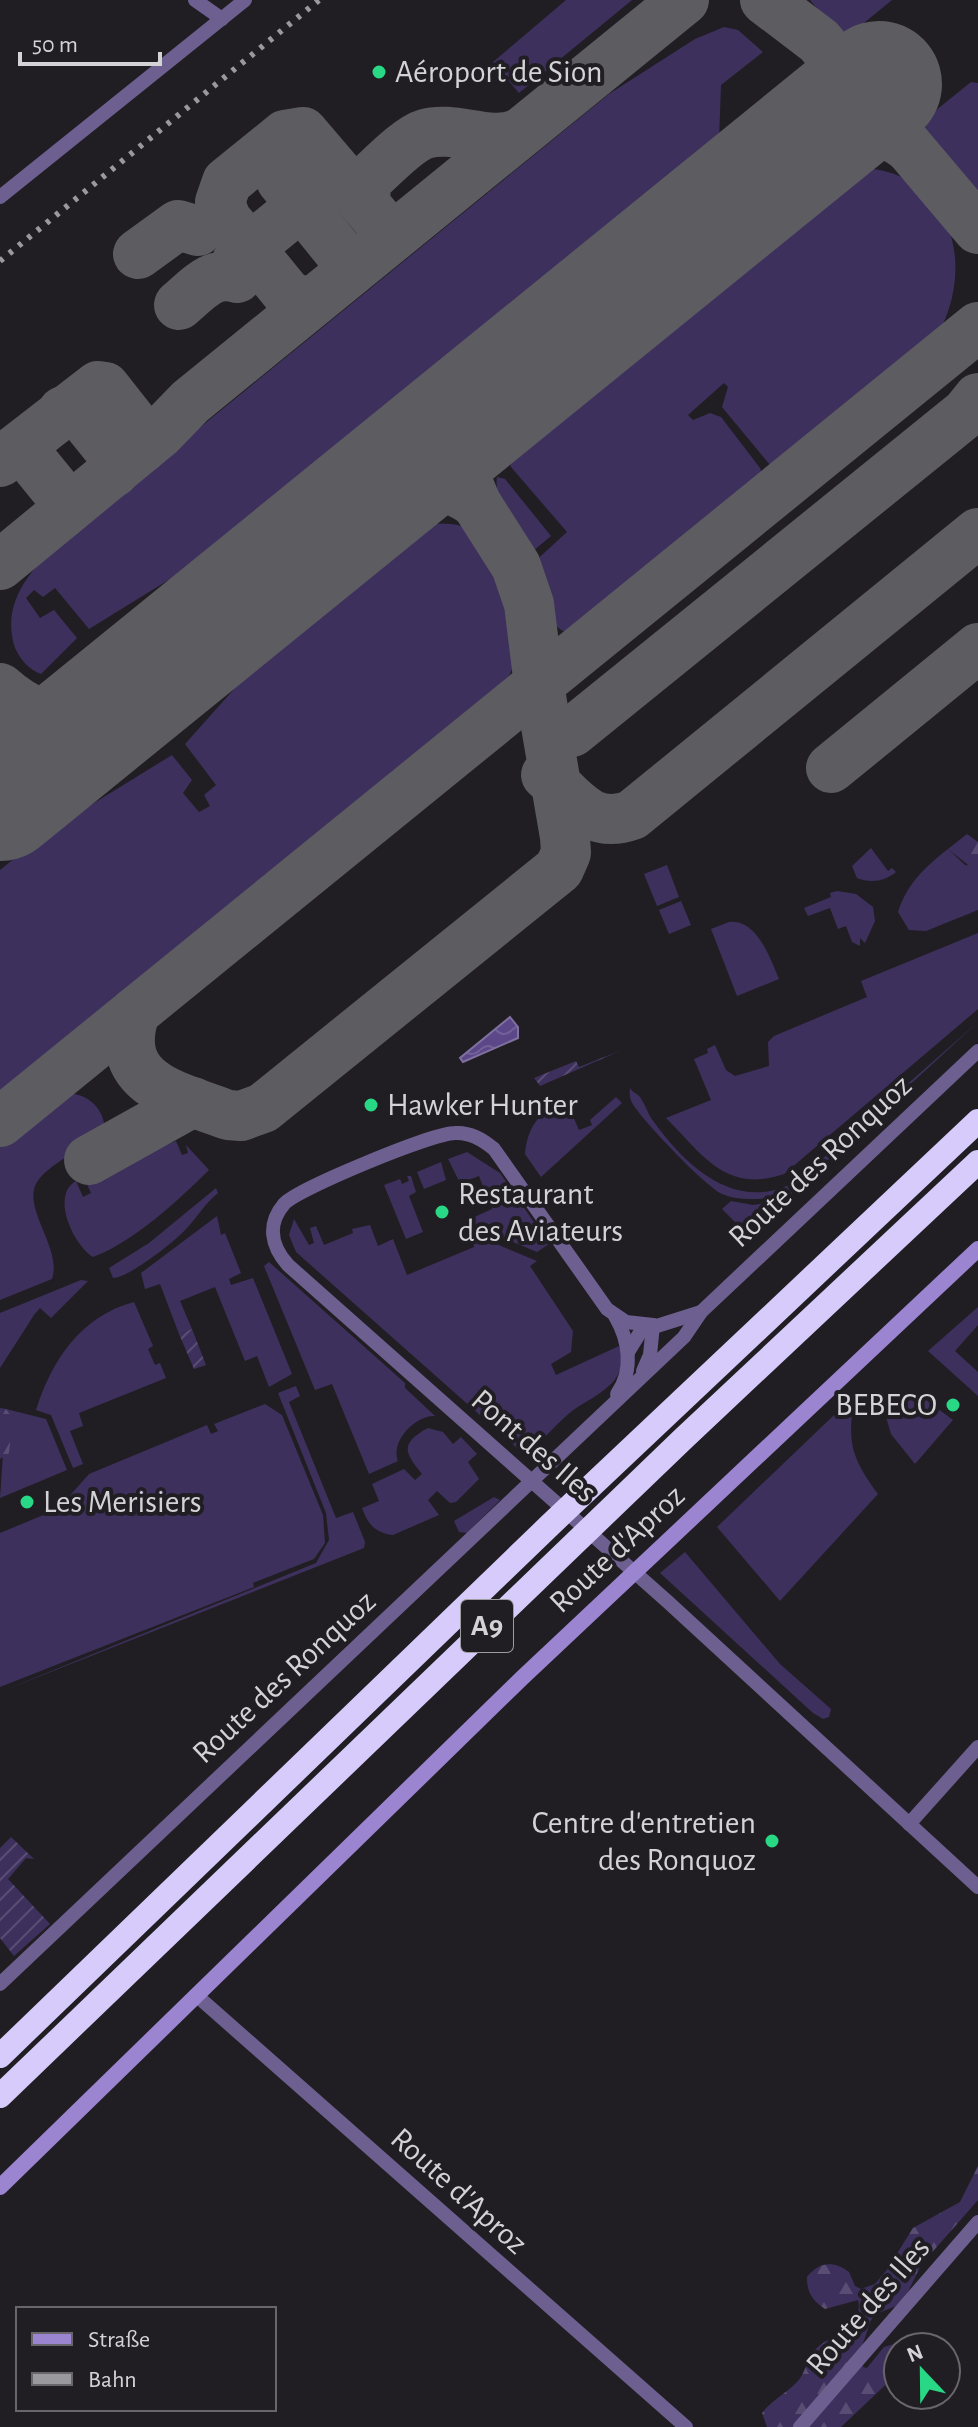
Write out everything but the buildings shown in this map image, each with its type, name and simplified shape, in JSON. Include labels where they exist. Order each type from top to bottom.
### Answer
[{"type":"highway","name":"A9","points":[[0,2056],[573,1503],[978,1121]]},
{"type":"highway","name":"A9","points":[[0,2096],[640,1479],[978,1162]]},
{"type":"street","points":[[195,0],[222,19]]},
{"type":"street","points":[[0,197],[245,0]]},
{"type":"street","name":"Route des Ronquoz","points":[[0,1984],[684,1337],[701,1312],[978,1051]]},
{"type":"street","name":"Pont des Iles","points":[[615,1316],[494,1149],[474,1136],[444,1134],[294,1195],[282,1206],[272,1231],[282,1258],[668,1602],[978,1887]]},
{"type":"street","name":"Route d'Aproz","points":[[0,2187],[522,1678],[978,1249]]},
{"type":"street","name":"Route des Ronquoz","points":[[606,1410],[622,1386],[628,1352],[636,1336],[653,1325],[675,1323],[701,1312]]},
{"type":"street","points":[[615,1316],[626,1322],[653,1325]]},
{"type":"street","points":[[615,1316],[626,1337],[628,1352]]},
{"type":"street","name":"Route des Ronquoz","points":[[639,1379],[650,1355],[653,1325]]},
{"type":"street","points":[[909,1824],[978,1747]]},
{"type":"street","name":"Route d'Aproz","points":[[196,1995],[686,2427]]},
{"type":"street","name":"Route des Iles","points":[[800,2427],[978,2222]]},
{"type":"green space","points":[[566,0],[632,0],[519,93],[493,62]]},
{"type":"green space","points":[[810,0],[892,0],[843,40]]},
{"type":"green space","points":[[724,27],[738,30],[763,52],[721,85],[719,140],[186,573],[183,571],[89,629],[55,588],[43,597],[34,590],[26,598],[40,618],[54,610],[77,638],[41,674],[25,664],[15,648],[11,631],[15,601],[30,574],[63,539],[609,94],[695,39]]},
{"type":"green space","points":[[971,82],[978,83],[978,195],[973,199],[914,128]]},
{"type":"green space","points":[[864,168],[896,175],[921,189],[939,209],[951,234],[955,262],[953,291],[945,320],[930,347],[783,467],[770,465],[722,407],[728,387],[724,383],[688,415],[693,420],[710,413],[721,417],[760,468],[764,478],[761,489],[583,631],[571,635],[561,630],[543,606],[531,565],[567,532],[511,467],[508,458]]},
{"type":"green space","points":[[497,477],[505,479],[551,536],[527,556],[502,508]]},
{"type":"green space","points":[[427,524],[458,525],[474,532],[487,544],[506,577],[515,615],[517,649],[512,670],[495,701],[0,1104],[0,870],[47,832],[172,755],[192,780],[183,793],[199,812],[210,806],[204,795],[216,785],[185,744],[261,659]]},
{"type":"green space","points":[[967,834],[978,842],[978,866],[972,868],[948,849]]},
{"type":"green space","points":[[871,848],[888,871],[892,868],[896,872],[877,881],[857,878],[852,866]]},
{"type":"green space","points":[[948,849],[965,865],[978,866],[978,910],[926,931],[909,930],[898,912],[906,893],[932,862]]},
{"type":"green space","points":[[667,865],[679,897],[657,906],[644,874]]},
{"type":"green space","points":[[830,893],[856,894],[873,907],[875,921],[865,943],[860,938],[860,946],[852,942],[846,926],[838,929],[830,908],[808,916],[804,908],[831,897]]},
{"type":"green space","points":[[681,901],[691,925],[669,934],[659,910]]},
{"type":"green space","points":[[729,922],[739,923],[755,933],[779,979],[737,996],[711,929]]},
{"type":"green space","points":[[978,933],[978,1009],[784,1174],[764,1179],[731,1175],[704,1157],[666,1118],[711,1100],[694,1059],[708,1053],[707,1049],[715,1045],[726,1070],[735,1076],[769,1066],[768,1042],[774,1036],[867,997],[861,981]]},
{"type":"green space","points":[[978,1022],[790,1195],[747,1199],[722,1194],[702,1179],[662,1139],[640,1115],[630,1097],[630,1088],[641,1098],[652,1119],[682,1156],[716,1182],[755,1192],[775,1190],[797,1181]]},
{"type":"green space","points":[[622,1050],[540,1086],[534,1078],[576,1061],[579,1067]]},
{"type":"green space","points":[[67,1093],[82,1096],[94,1104],[102,1116],[105,1132],[54,1166],[39,1179],[34,1189],[37,1214],[52,1254],[52,1279],[0,1300],[0,1141],[54,1098]]},
{"type":"green space","points":[[616,1097],[622,1103],[541,1177],[525,1154],[537,1120],[550,1110],[568,1105],[579,1130],[592,1125],[590,1120]]},
{"type":"green space","points":[[176,1141],[182,1155],[188,1153],[186,1145],[209,1170],[139,1231],[93,1257],[72,1232],[65,1208],[68,1188],[76,1181],[83,1197],[91,1193],[84,1178]]},
{"type":"green space","points":[[467,1152],[500,1173],[549,1244],[537,1252],[476,1227],[472,1218],[492,1209],[479,1176],[460,1183],[448,1159]]},
{"type":"green space","points":[[441,1162],[446,1180],[424,1189],[417,1172]]},
{"type":"green space","points":[[407,1176],[411,1176],[416,1192],[409,1196],[423,1232],[406,1239],[384,1185],[400,1179],[402,1184],[409,1181]]},
{"type":"green space","points":[[216,1188],[218,1193],[179,1236],[139,1266],[113,1278],[109,1268],[149,1243]]},
{"type":"green space","points":[[785,1200],[748,1235],[722,1209],[731,1201],[753,1205]]},
{"type":"green space","points":[[217,1216],[221,1235],[225,1233],[241,1273],[229,1279],[231,1285],[253,1278],[292,1374],[269,1387],[257,1356],[245,1361],[215,1287],[180,1301],[192,1329],[179,1334],[160,1284],[145,1289],[141,1273]]},
{"type":"green space","points":[[294,1219],[309,1245],[314,1243],[310,1228],[316,1226],[324,1245],[353,1233],[352,1229],[370,1225],[378,1246],[393,1239],[407,1275],[474,1247],[472,1234],[537,1261],[530,1266],[573,1331],[571,1352],[551,1364],[556,1375],[619,1346],[621,1359],[616,1378],[601,1393],[572,1411],[526,1456],[296,1252],[289,1235]]},
{"type":"green space","points":[[269,1262],[405,1383],[405,1388],[435,1416],[420,1420],[406,1431],[398,1445],[398,1461],[369,1474],[332,1384],[315,1390],[264,1266]]},
{"type":"green space","points":[[81,1280],[88,1281],[51,1318],[40,1308],[0,1368],[0,1313]]},
{"type":"green space","points":[[134,1302],[153,1346],[148,1349],[155,1365],[160,1363],[166,1378],[79,1413],[83,1426],[70,1431],[83,1464],[73,1468],[51,1415],[36,1410],[51,1374],[71,1342],[99,1318]]},
{"type":"green space","points":[[978,1307],[978,1325],[955,1351],[978,1372],[978,1396],[928,1351]]},
{"type":"green space","points":[[192,1329],[206,1365],[194,1369],[179,1334]]},
{"type":"green space","points":[[296,1386],[300,1396],[289,1402],[336,1518],[353,1512],[365,1542],[364,1548],[0,1692],[316,1563],[329,1540],[326,1513],[278,1393]]},
{"type":"green space","points":[[914,1391],[953,1420],[915,1464],[891,1434],[883,1407],[887,1398]]},
{"type":"green space","points":[[855,1395],[851,1425],[853,1448],[861,1469],[878,1494],[780,1601],[717,1527]]},
{"type":"green space","points":[[265,1404],[282,1415],[323,1515],[325,1543],[314,1559],[253,1583],[254,1587],[0,1687],[0,1533],[58,1509],[89,1474],[207,1425],[211,1434],[218,1431],[214,1424]]},
{"type":"green space","points":[[0,1408],[6,1409],[13,1419],[9,1453],[0,1459]]},
{"type":"green space","points":[[6,1409],[46,1419],[67,1470],[0,1498]]},
{"type":"green space","points":[[428,1428],[443,1432],[453,1444],[461,1437],[477,1454],[468,1462],[479,1479],[456,1502],[450,1503],[437,1491],[428,1500],[439,1515],[393,1535],[381,1532],[370,1523],[362,1508],[379,1501],[372,1484],[404,1469],[415,1480],[422,1474],[408,1450],[412,1439]]},
{"type":"green space","points":[[494,1497],[500,1500],[467,1533],[459,1532],[454,1521]]},
{"type":"green space","points":[[685,1552],[780,1664],[831,1709],[829,1717],[823,1719],[813,1713],[660,1573]]},
{"type":"green space","points":[[11,1837],[34,1859],[26,1858],[8,1879],[50,1924],[14,1956],[0,1938],[0,1848]]},
{"type":"green space","points":[[978,2166],[978,2200],[921,2265],[907,2294],[896,2306],[876,2314],[871,2320],[861,2349],[863,2367],[867,2368],[882,2349],[882,2388],[841,2427],[767,2427],[762,2413],[796,2383],[815,2350],[851,2324],[859,2309],[858,2300],[825,2309],[811,2296],[807,2277],[816,2268],[832,2264],[849,2272],[855,2286],[861,2289],[875,2284],[913,2228],[960,2202]]},
{"type":"water","points":[[510,1017],[518,1027],[518,1038],[463,1062],[460,1058]]},
{"type":"taxiway","points":[[0,565],[159,434],[190,402],[684,0]]},
{"type":"taxiway","points":[[765,0],[819,41],[978,229]]},
{"type":"taxiway","points":[[800,149],[828,133],[854,127],[879,131],[907,146]]},
{"type":"taxiway","points":[[315,300],[303,302],[288,295],[226,219],[220,202],[227,182],[285,135],[303,132],[379,221],[387,227],[404,227]]},
{"type":"taxiway","points":[[365,203],[366,181],[418,137],[436,132],[495,138],[518,134]]},
{"type":"taxiway","points":[[281,180],[340,253],[351,259],[366,258]]},
{"type":"taxiway","points":[[179,305],[212,279],[237,278],[237,261],[242,254],[328,184],[344,183],[353,189]]},
{"type":"taxiway","points":[[138,254],[178,225],[198,231]]},
{"type":"taxiway","points":[[0,1122],[978,327]]},
{"type":"taxiway","points":[[0,462],[98,386],[105,387],[142,434],[142,448]]},
{"type":"taxiway","points":[[572,732],[966,413],[978,398]]},
{"type":"taxiway","points":[[135,1012],[130,1037],[132,1056],[140,1071],[169,1093],[228,1115],[241,1116],[263,1108],[559,869],[566,853],[565,837],[539,685],[529,604],[516,566],[476,503],[463,471],[466,431],[480,408]]},
{"type":"taxiway","points":[[63,411],[78,411],[115,457],[114,472]]},
{"type":"taxiway","points":[[9,454],[26,453],[61,496],[65,504],[63,513]]},
{"type":"taxiway","points":[[382,487],[420,482],[454,491],[476,503]]},
{"type":"taxiway","points":[[546,775],[575,803],[594,816],[618,819],[632,815],[978,533]]},
{"type":"taxiway","points":[[831,768],[978,648]]},
{"type":"taxiway","points":[[0,688],[21,704],[59,717],[95,709],[151,674]]},
{"type":"taxiway","points":[[0,691],[9,714],[12,738],[9,761],[0,784]]},
{"type":"taxiway","points":[[89,1160],[193,1102]]},
{"type":"runway","points":[[0,798],[879,84]]},
{"type":"railway","points":[[0,261],[319,0]]},
{"type":"place","name":"Aéroport de Sion","points":[[379,72]]},
{"type":"place","name":"Hawker Hunter","points":[[371,1105]]},
{"type":"place","name":"Restaurant des Aviateurs","points":[[442,1212]]},
{"type":"place","name":"BEBECO","points":[[953,1405]]},
{"type":"place","name":"Les Merisiers","points":[[27,1502]]},
{"type":"place","name":"Centre d'entretien des Ronquoz","points":[[772,1841]]}]
